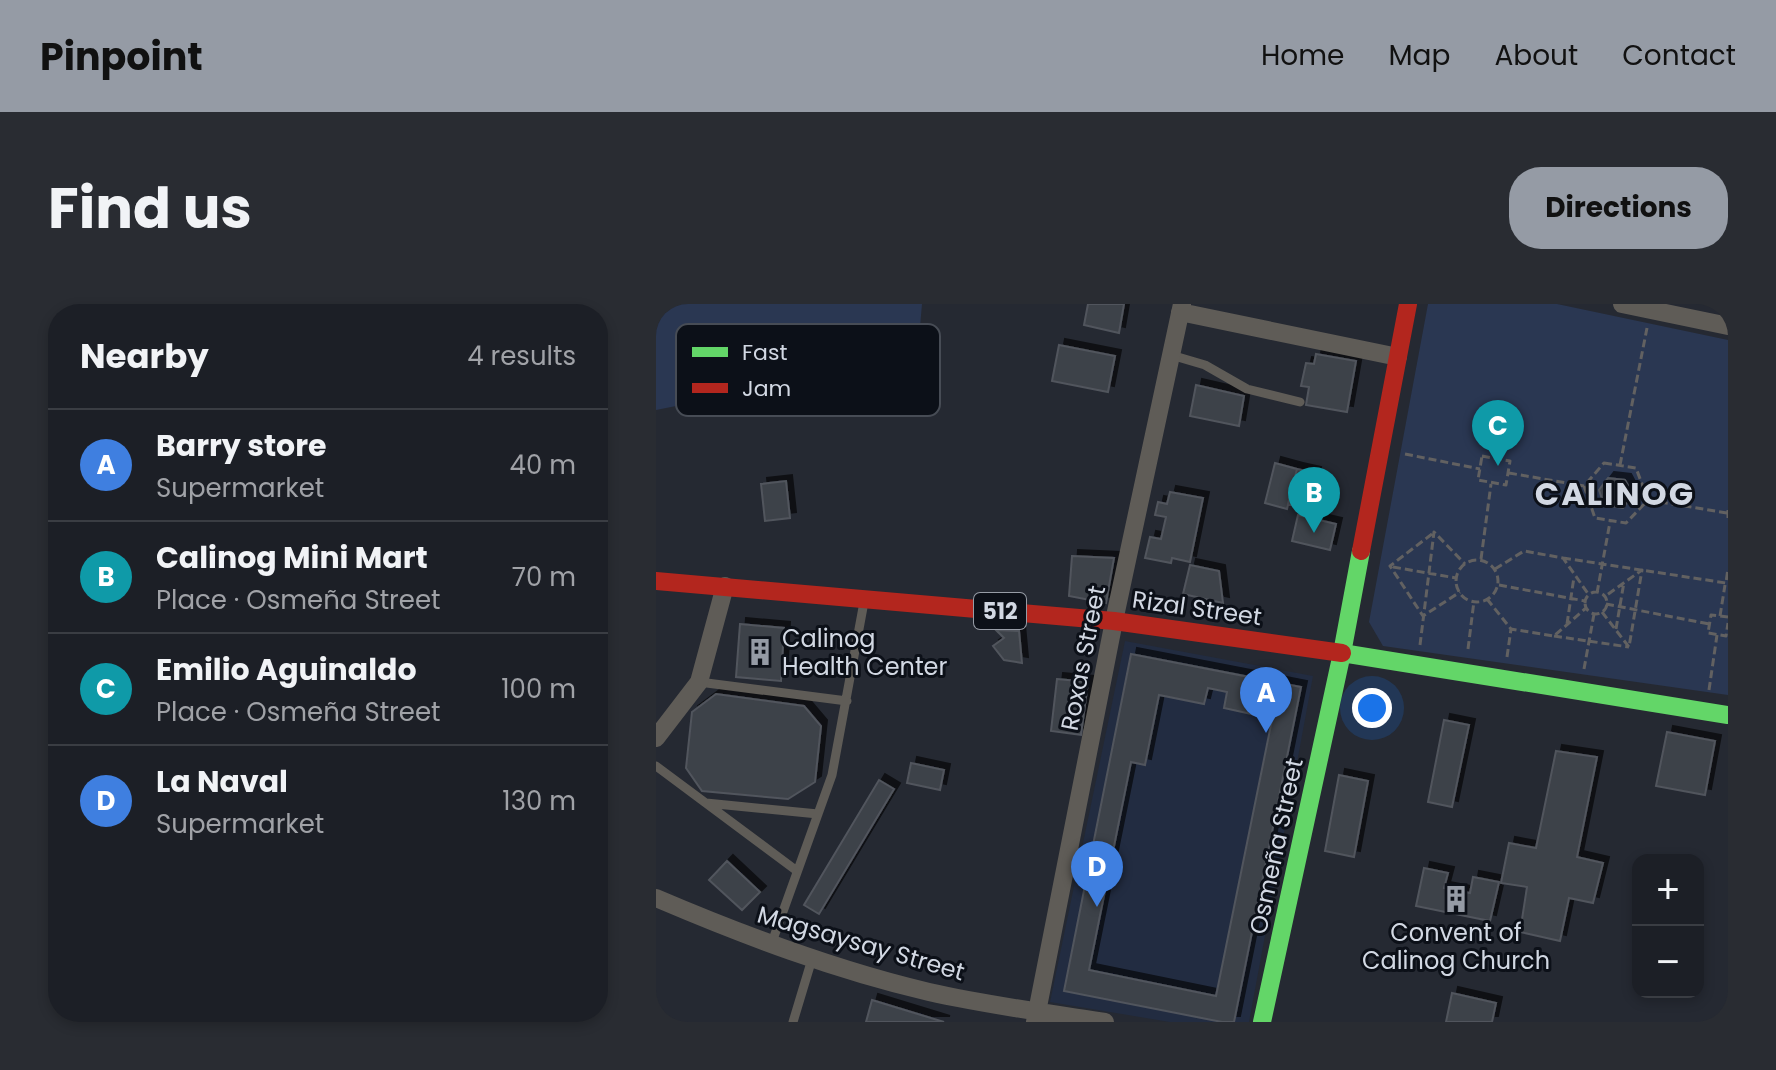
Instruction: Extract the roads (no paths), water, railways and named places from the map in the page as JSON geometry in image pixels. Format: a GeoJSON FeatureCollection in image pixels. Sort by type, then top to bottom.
{"type":"FeatureCollection","features":[{"type":"Feature","properties":{"kind":"main road","name":"Osmeña Street"},"geometry":{"type":"LineString","coordinates":[[1262,1022],[1342,653],[1408,304]]}},
{"type":"Feature","properties":{"kind":"main road","name":"Rizal Street"},"geometry":{"type":"LineString","coordinates":[[656,581],[1114,621],[1342,653],[1728,715]]}},
{"type":"Feature","properties":{"kind":"street"},"geometry":{"type":"LineString","coordinates":[[1622,304],[1728,326]]}},
{"type":"Feature","properties":{"kind":"street"},"geometry":{"type":"LineString","coordinates":[[1181,308],[1398,357]]}},
{"type":"Feature","properties":{"kind":"street","name":"Roxas Street"},"geometry":{"type":"LineString","coordinates":[[1037,1017],[1114,621],[1181,308]]}},
{"type":"Feature","properties":{"kind":"street"},"geometry":{"type":"LineString","coordinates":[[656,738],[699,682],[725,586]]}},
{"type":"Feature","properties":{"kind":"street","name":"Magsaysay Street"},"geometry":{"type":"LineString","coordinates":[[656,898],[771,945],[929,992],[1037,1017],[1105,1022]]}},
{"type":"Feature","properties":{"kind":"lane"},"geometry":{"type":"LineString","coordinates":[[1171,355],[1205,365],[1247,389],[1300,402]]}},
{"type":"Feature","properties":{"kind":"lane"},"geometry":{"type":"LineString","coordinates":[[771,945],[832,775],[865,599]]}},
{"type":"Feature","properties":{"kind":"lane"},"geometry":{"type":"LineString","coordinates":[[699,682],[847,701]]}},
{"type":"Feature","properties":{"kind":"lane"},"geometry":{"type":"LineString","coordinates":[[656,766],[797,871]]}},
{"type":"Feature","properties":{"kind":"lane"},"geometry":{"type":"LineString","coordinates":[[706,803],[818,814]]}},
{"type":"Feature","properties":{"kind":"lane"},"geometry":{"type":"LineString","coordinates":[[793,1022],[812,959]]}},
{"type":"Feature","properties":{"kind":"place","name":"Emilio Aguinaldo"},"geometry":{"type":"Point","coordinates":[1498,466]}},
{"type":"Feature","properties":{"kind":"place","name":"Calinog Mini Mart"},"geometry":{"type":"Point","coordinates":[1314,533]}},
{"type":"Feature","properties":{"kind":"place","name":"Calinog Health Center"},"geometry":{"type":"Point","coordinates":[760,652]}},
{"type":"Feature","properties":{"kind":"place","name":"Barry store"},"geometry":{"type":"Point","coordinates":[1266,733]}},
{"type":"Feature","properties":{"kind":"place","name":"Convent of Calinog Church"},"geometry":{"type":"Point","coordinates":[1456,899]}},
{"type":"Feature","properties":{"kind":"place","name":"La Naval"},"geometry":{"type":"Point","coordinates":[1097,907]}},
{"type":"Feature","properties":{"kind":"district","name":"CALINOG"},"geometry":{"type":"Point","coordinates":[1615,493]}}]}
